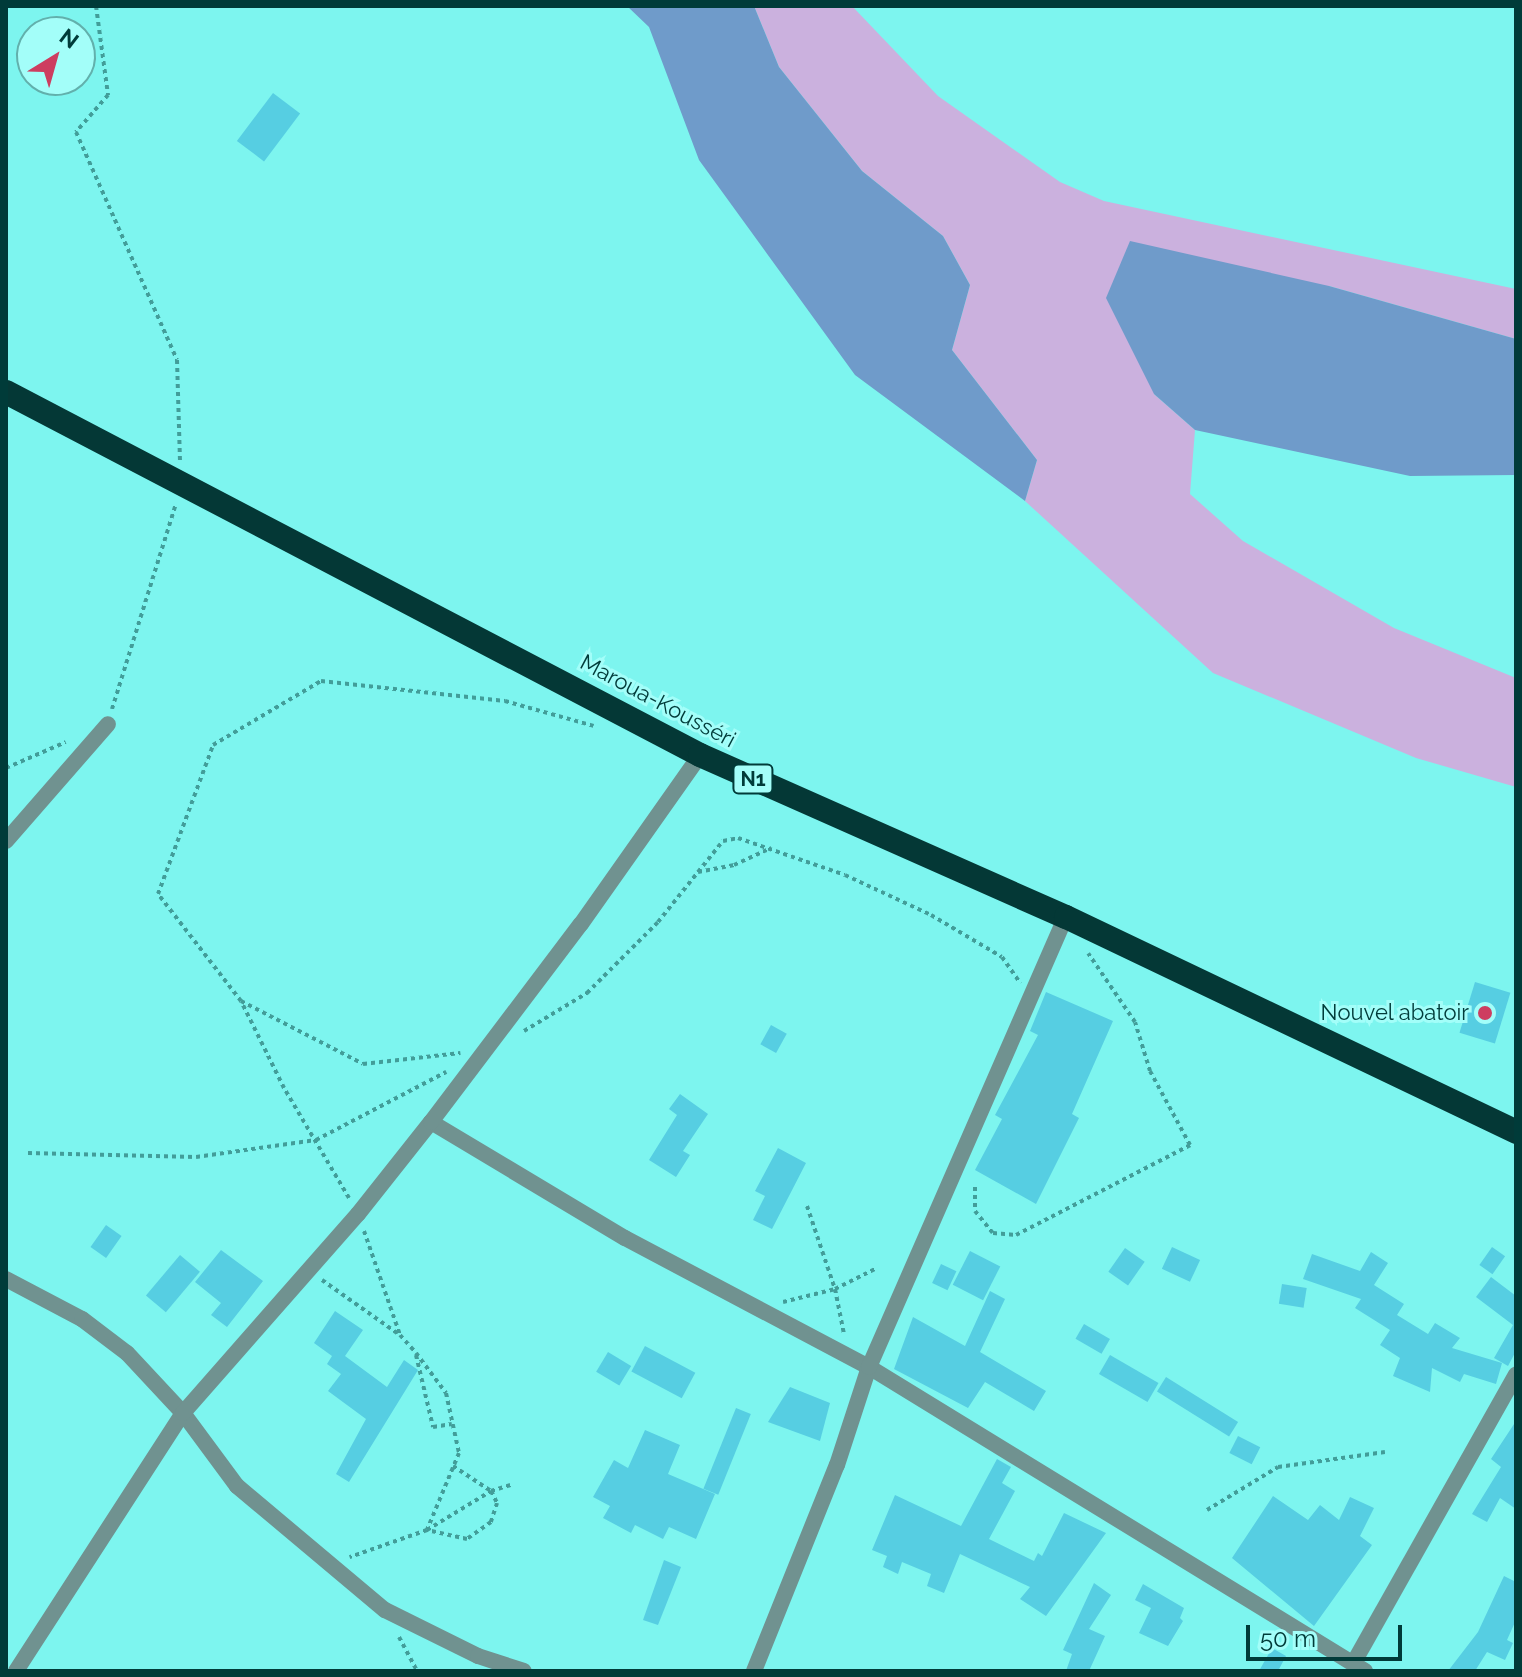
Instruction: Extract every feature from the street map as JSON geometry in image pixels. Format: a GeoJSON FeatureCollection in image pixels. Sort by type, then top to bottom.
{"type":"FeatureCollection","features":[{"type":"Feature","properties":{"kind":"highway","name":"Maroua-Kousséri"},"geometry":{"type":"LineString","coordinates":[[6,392],[181,487],[534,665],[700,755],[1066,917],[1516,1132]]}},
{"type":"Feature","properties":{"kind":"street"},"geometry":{"type":"LineString","coordinates":[[6,841],[108,724]]}},
{"type":"Feature","properties":{"kind":"street"},"geometry":{"type":"LineString","coordinates":[[16,1671],[183,1413],[358,1214],[431,1122],[700,755]]}},
{"type":"Feature","properties":{"kind":"street"},"geometry":{"type":"LineString","coordinates":[[754,1671],[837,1465],[869,1367],[1066,917]]}},
{"type":"Feature","properties":{"kind":"street"},"geometry":{"type":"LineString","coordinates":[[431,1122],[625,1238],[761,1307],[869,1367],[1360,1667],[1516,1375]]}},
{"type":"Feature","properties":{"kind":"street"},"geometry":{"type":"LineString","coordinates":[[6,1279],[104,1336],[183,1413],[237,1486],[385,1610],[478,1656],[524,1671]]}},
{"type":"Feature","properties":{"kind":"path"},"geometry":{"type":"LineString","coordinates":[[6,768],[108,724],[181,487],[177,360],[76,132],[108,95],[96,6]]}},
{"type":"Feature","properties":{"kind":"path"},"geometry":{"type":"LineString","coordinates":[[400,1335],[358,1214],[241,1001],[158,894],[213,745],[321,681],[505,701],[610,730]]}},
{"type":"Feature","properties":{"kind":"path"},"geometry":{"type":"LineString","coordinates":[[241,1001],[363,1064],[486,1050],[587,993],[658,922],[723,841],[751,839],[931,915],[1002,957],[1031,998]]}},
{"type":"Feature","properties":{"kind":"path"},"geometry":{"type":"LineString","coordinates":[[697,872],[734,865],[771,848]]}},
{"type":"Feature","properties":{"kind":"path"},"geometry":{"type":"LineString","coordinates":[[975,1187],[975,1211],[993,1233],[1016,1235],[1190,1145],[1150,1071],[1135,1022],[1066,917]]}},
{"type":"Feature","properties":{"kind":"path"},"geometry":{"type":"LineString","coordinates":[[28,1153],[196,1157],[316,1140],[454,1068]]}},
{"type":"Feature","properties":{"kind":"path"},"geometry":{"type":"LineString","coordinates":[[807,1206],[835,1289],[848,1356]]}},
{"type":"Feature","properties":{"kind":"path"},"geometry":{"type":"LineString","coordinates":[[761,1307],[835,1289],[877,1268]]}},
{"type":"Feature","properties":{"kind":"path"},"geometry":{"type":"LineString","coordinates":[[307,1270],[400,1335],[446,1393],[459,1453],[427,1530]]}},
{"type":"Feature","properties":{"kind":"path"},"geometry":{"type":"LineString","coordinates":[[416,1353],[433,1427],[452,1424]]}},
{"type":"Feature","properties":{"kind":"path"},"geometry":{"type":"LineString","coordinates":[[1207,1510],[1278,1467],[1385,1452]]}},
{"type":"Feature","properties":{"kind":"path"},"geometry":{"type":"LineString","coordinates":[[427,1530],[467,1539],[491,1522],[497,1503],[491,1491],[453,1466]]}},
{"type":"Feature","properties":{"kind":"path"},"geometry":{"type":"LineString","coordinates":[[328,1564],[427,1530],[491,1491],[511,1485]]}},
{"type":"Feature","properties":{"kind":"shaded area"},"geometry":{"type":"Polygon","coordinates":[[[754,6],[852,6],[938,96],[1060,182],[1104,201],[1516,289],[1516,339],[1329,286],[1154,394],[1195,430],[1190,494],[1243,541],[1394,628],[1516,678],[1516,787],[1416,758],[1213,673],[1025,501],[1037,460],[952,350],[970,285],[943,236],[862,171],[779,67],[754,6]]]}},
{"type":"Feature","properties":{"kind":"water"},"geometry":{"type":"Polygon","coordinates":[[[627,6],[754,6],[779,67],[862,171],[943,236],[970,285],[952,350],[1037,460],[1025,501],[855,375],[699,160],[649,27],[627,6]]]}},
{"type":"Feature","properties":{"kind":"water"},"geometry":{"type":"Polygon","coordinates":[[[1130,241],[1329,286],[1516,339],[1516,475],[1410,476],[1195,430],[1154,394],[1106,298],[1130,241]]]}},
{"type":"Feature","properties":{"kind":"building"},"geometry":{"type":"Polygon","coordinates":[[[273,93],[300,113],[264,161],[237,141],[273,93]]]}},
{"type":"Feature","properties":{"kind":"building","name":"Nouvel abatoir"},"geometry":{"type":"Polygon","coordinates":[[[1475,982],[1510,993],[1495,1044],[1460,1033],[1475,982]]]}},
{"type":"Feature","properties":{"kind":"building"},"geometry":{"type":"Polygon","coordinates":[[[1046,992],[1113,1021],[1072,1114],[1079,1118],[1036,1204],[975,1170],[1002,1119],[995,1115],[1038,1035],[1030,1031],[1046,992]]]}},
{"type":"Feature","properties":{"kind":"building"},"geometry":{"type":"Polygon","coordinates":[[[771,1025],[787,1034],[776,1053],[760,1044],[771,1025]]]}},
{"type":"Feature","properties":{"kind":"building"},"geometry":{"type":"Polygon","coordinates":[[[680,1094],[708,1114],[683,1151],[690,1155],[676,1177],[649,1160],[677,1115],[669,1109],[680,1094]]]}},
{"type":"Feature","properties":{"kind":"building"},"geometry":{"type":"Polygon","coordinates":[[[778,1148],[806,1163],[772,1229],[753,1220],[765,1196],[755,1191],[778,1148]]]}},
{"type":"Feature","properties":{"kind":"building"},"geometry":{"type":"Polygon","coordinates":[[[106,1225],[122,1236],[106,1258],[91,1247],[106,1225]]]}},
{"type":"Feature","properties":{"kind":"building"},"geometry":{"type":"Polygon","coordinates":[[[1172,1247],[1200,1260],[1190,1282],[1162,1269],[1172,1247]]]}},
{"type":"Feature","properties":{"kind":"building"},"geometry":{"type":"Polygon","coordinates":[[[1492,1247],[1505,1256],[1492,1274],[1479,1265],[1492,1247]]]}},
{"type":"Feature","properties":{"kind":"building"},"geometry":{"type":"Polygon","coordinates":[[[1125,1248],[1145,1262],[1128,1286],[1108,1272],[1125,1248]]]}},
{"type":"Feature","properties":{"kind":"building"},"geometry":{"type":"Polygon","coordinates":[[[221,1250],[263,1281],[227,1327],[211,1315],[221,1303],[195,1282],[221,1250]]]}},
{"type":"Feature","properties":{"kind":"building"},"geometry":{"type":"Polygon","coordinates":[[[970,1251],[1000,1266],[983,1300],[953,1285],[970,1251]]]}},
{"type":"Feature","properties":{"kind":"building"},"geometry":{"type":"Polygon","coordinates":[[[1371,1252],[1388,1263],[1374,1285],[1404,1304],[1397,1315],[1428,1334],[1435,1323],[1460,1338],[1452,1348],[1502,1363],[1496,1384],[1464,1374],[1460,1382],[1432,1368],[1430,1392],[1393,1376],[1400,1358],[1380,1345],[1390,1330],[1355,1308],[1361,1299],[1303,1279],[1312,1254],[1360,1271],[1371,1252]]]}},
{"type":"Feature","properties":{"kind":"building"},"geometry":{"type":"Polygon","coordinates":[[[180,1255],[200,1272],[166,1312],[146,1296],[180,1255]]]}},
{"type":"Feature","properties":{"kind":"building"},"geometry":{"type":"Polygon","coordinates":[[[941,1264],[956,1271],[948,1290],[932,1283],[941,1264]]]}},
{"type":"Feature","properties":{"kind":"building"},"geometry":{"type":"Polygon","coordinates":[[[1491,1277],[1516,1296],[1516,1351],[1508,1366],[1494,1358],[1513,1325],[1476,1297],[1491,1277]]]}},
{"type":"Feature","properties":{"kind":"building"},"geometry":{"type":"Polygon","coordinates":[[[1282,1284],[1307,1288],[1304,1308],[1279,1304],[1282,1284]]]}},
{"type":"Feature","properties":{"kind":"building"},"geometry":{"type":"Polygon","coordinates":[[[990,1291],[1005,1299],[980,1352],[1046,1391],[1034,1411],[985,1382],[968,1408],[894,1369],[913,1317],[965,1346],[990,1291]]]}},
{"type":"Feature","properties":{"kind":"building"},"geometry":{"type":"Polygon","coordinates":[[[335,1311],[363,1330],[345,1356],[387,1387],[404,1360],[418,1370],[349,1482],[336,1474],[366,1419],[328,1391],[341,1374],[327,1364],[332,1356],[314,1343],[335,1311]]]}},
{"type":"Feature","properties":{"kind":"building"},"geometry":{"type":"Polygon","coordinates":[[[1084,1324],[1110,1339],[1101,1354],[1076,1339],[1084,1324]]]}},
{"type":"Feature","properties":{"kind":"building"},"geometry":{"type":"Polygon","coordinates":[[[645,1346],[695,1373],[682,1398],[631,1372],[645,1346]]]}},
{"type":"Feature","properties":{"kind":"building"},"geometry":{"type":"Polygon","coordinates":[[[608,1352],[631,1366],[619,1386],[596,1372],[608,1352]]]}},
{"type":"Feature","properties":{"kind":"building"},"geometry":{"type":"Polygon","coordinates":[[[1110,1355],[1158,1383],[1147,1402],[1099,1374],[1110,1355]]]}},
{"type":"Feature","properties":{"kind":"building"},"geometry":{"type":"Polygon","coordinates":[[[1166,1377],[1238,1422],[1229,1436],[1157,1391],[1166,1377]]]}},
{"type":"Feature","properties":{"kind":"building"},"geometry":{"type":"Polygon","coordinates":[[[790,1387],[830,1403],[820,1441],[768,1422],[790,1387]]]}},
{"type":"Feature","properties":{"kind":"building"},"geometry":{"type":"Polygon","coordinates":[[[736,1408],[751,1414],[718,1495],[703,1489],[736,1408]]]}},
{"type":"Feature","properties":{"kind":"building"},"geometry":{"type":"Polygon","coordinates":[[[1516,1421],[1516,1509],[1500,1498],[1487,1522],[1472,1514],[1501,1467],[1491,1459],[1516,1421]]]}},
{"type":"Feature","properties":{"kind":"building"},"geometry":{"type":"Polygon","coordinates":[[[645,1430],[680,1445],[668,1474],[715,1494],[696,1539],[669,1527],[663,1539],[635,1525],[631,1533],[603,1518],[610,1506],[593,1497],[614,1460],[628,1468],[645,1430]]]}},
{"type":"Feature","properties":{"kind":"building"},"geometry":{"type":"Polygon","coordinates":[[[1238,1436],[1260,1447],[1252,1464],[1229,1453],[1238,1436]]]}},
{"type":"Feature","properties":{"kind":"building"},"geometry":{"type":"Polygon","coordinates":[[[997,1459],[1011,1467],[1002,1483],[1015,1491],[989,1539],[1034,1561],[1038,1553],[1042,1556],[1064,1513],[1106,1533],[1046,1616],[1020,1599],[1030,1587],[960,1554],[944,1593],[927,1586],[931,1574],[902,1562],[898,1574],[883,1567],[887,1556],[872,1550],[895,1495],[961,1526],[997,1459]]]}},
{"type":"Feature","properties":{"kind":"building"},"geometry":{"type":"Polygon","coordinates":[[[1273,1496],[1308,1520],[1320,1505],[1339,1520],[1350,1497],[1374,1508],[1360,1536],[1372,1545],[1314,1626],[1232,1558],[1273,1496]]]}},
{"type":"Feature","properties":{"kind":"building"},"geometry":{"type":"Polygon","coordinates":[[[664,1560],[681,1567],[658,1625],[643,1620],[664,1560]]]}},
{"type":"Feature","properties":{"kind":"building"},"geometry":{"type":"Polygon","coordinates":[[[1504,1576],[1516,1582],[1516,1620],[1507,1640],[1513,1643],[1505,1660],[1487,1652],[1475,1671],[1448,1671],[1478,1632],[1504,1576]]]}},
{"type":"Feature","properties":{"kind":"building"},"geometry":{"type":"Polygon","coordinates":[[[1094,1583],[1111,1595],[1089,1629],[1105,1636],[1089,1671],[1066,1671],[1072,1654],[1063,1650],[1094,1583]]]}},
{"type":"Feature","properties":{"kind":"building"},"geometry":{"type":"Polygon","coordinates":[[[1143,1584],[1184,1608],[1180,1618],[1183,1621],[1168,1646],[1139,1633],[1151,1608],[1135,1600],[1143,1584]]]}},
{"type":"Feature","properties":{"kind":"building"},"geometry":{"type":"Polygon","coordinates":[[[1272,1648],[1286,1656],[1278,1671],[1259,1671],[1272,1648]]]}},
{"type":"Feature","properties":{"kind":"place","name":"Nouvel abatoir"},"geometry":{"type":"Point","coordinates":[1485,1013]}}]}
